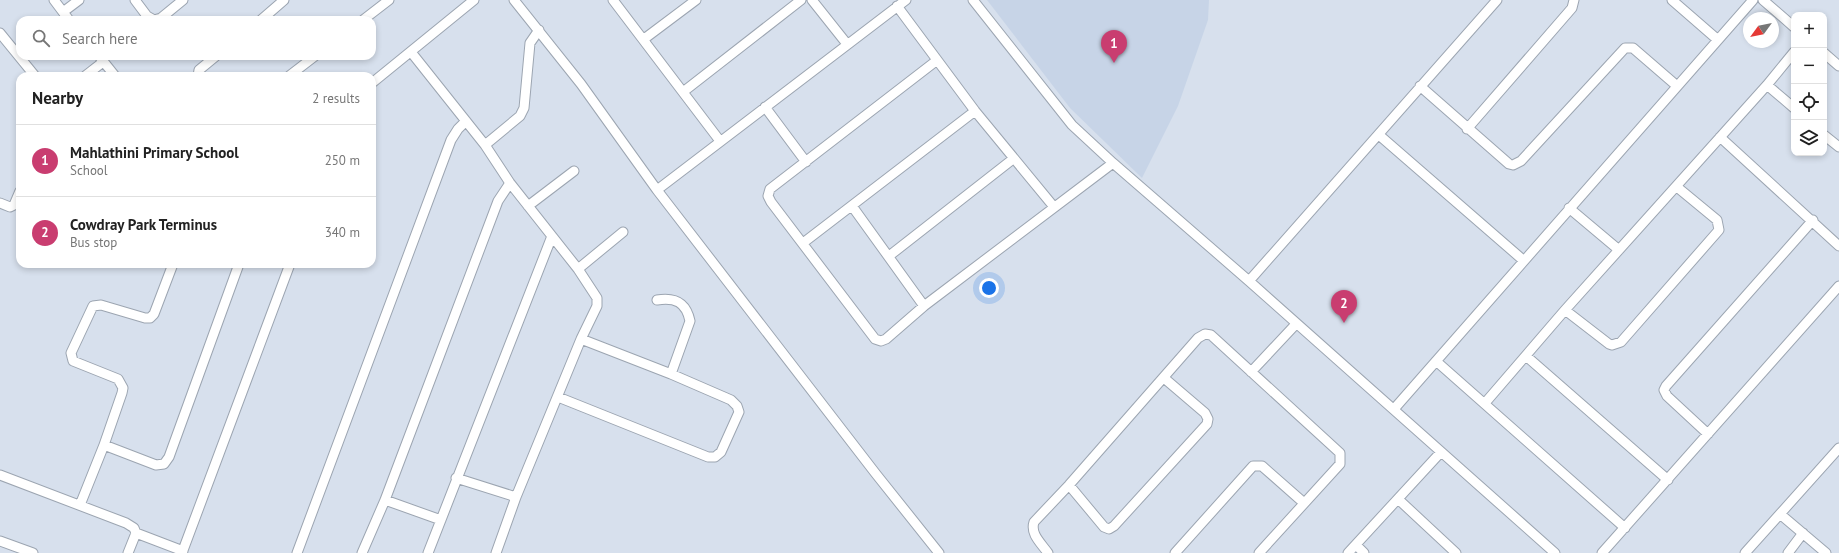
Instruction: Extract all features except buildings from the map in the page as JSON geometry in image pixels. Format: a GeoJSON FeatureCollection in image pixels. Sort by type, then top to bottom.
{"type":"FeatureCollection","features":[{"type":"Feature","properties":{"kind":"street"},"geometry":{"type":"LineString","coordinates":[[54,0],[66,16]]}},
{"type":"Feature","properties":{"kind":"street"},"geometry":{"type":"LineString","coordinates":[[63,12],[79,0]]}},
{"type":"Feature","properties":{"kind":"street"},"geometry":{"type":"LineString","coordinates":[[136,0],[147,16]]}},
{"type":"Feature","properties":{"kind":"street"},"geometry":{"type":"LineString","coordinates":[[163,16],[183,0]]}},
{"type":"Feature","properties":{"kind":"street"},"geometry":{"type":"LineString","coordinates":[[266,16],[284,0]]}},
{"type":"Feature","properties":{"kind":"street"},"geometry":{"type":"LineString","coordinates":[[367,16],[378,3],[389,0]]}},
{"type":"Feature","properties":{"kind":"street"},"geometry":{"type":"LineString","coordinates":[[376,80],[474,0]]}},
{"type":"Feature","properties":{"kind":"street"},"geometry":{"type":"LineString","coordinates":[[514,0],[581,84],[657,190],[876,474],[939,553]]}},
{"type":"Feature","properties":{"kind":"street"},"geometry":{"type":"LineString","coordinates":[[613,0],[720,141]]}},
{"type":"Feature","properties":{"kind":"street"},"geometry":{"type":"LineString","coordinates":[[644,39],[696,0]]}},
{"type":"Feature","properties":{"kind":"street"},"geometry":{"type":"LineString","coordinates":[[683,92],[801,0]]}},
{"type":"Feature","properties":{"kind":"street"},"geometry":{"type":"LineString","coordinates":[[812,0],[847,44]]}},
{"type":"Feature","properties":{"kind":"street"},"geometry":{"type":"LineString","coordinates":[[657,190],[906,0]]}},
{"type":"Feature","properties":{"kind":"street"},"geometry":{"type":"LineString","coordinates":[[973,0],[1063,115],[1113,163],[1249,281],[1555,553]]}},
{"type":"Feature","properties":{"kind":"street"},"geometry":{"type":"LineString","coordinates":[[1249,281],[1497,0]]}},
{"type":"Feature","properties":{"kind":"street"},"geometry":{"type":"LineString","coordinates":[[1468,129],[1572,8],[1574,0]]}},
{"type":"Feature","properties":{"kind":"street"},"geometry":{"type":"LineString","coordinates":[[1672,0],[1718,40]]}},
{"type":"Feature","properties":{"kind":"street"},"geometry":{"type":"LineString","coordinates":[[1394,409],[1523,260],[1753,0]]}},
{"type":"Feature","properties":{"kind":"street"},"geometry":{"type":"LineString","coordinates":[[1763,0],[1791,24]]}},
{"type":"Feature","properties":{"kind":"street"},"geometry":{"type":"LineString","coordinates":[[897,6],[936,61],[975,111],[1054,207]]}},
{"type":"Feature","properties":{"kind":"street"},"geometry":{"type":"LineString","coordinates":[[485,145],[520,116],[524,108],[530,43],[539,30]]}},
{"type":"Feature","properties":{"kind":"street"},"geometry":{"type":"LineString","coordinates":[[0,32],[16,52]]}},
{"type":"Feature","properties":{"kind":"street"},"geometry":{"type":"LineString","coordinates":[[1420,86],[1509,164],[1514,165],[1518,164],[1622,50],[1629,47],[1633,48],[1677,86]]}},
{"type":"Feature","properties":{"kind":"street"},"geometry":{"type":"LineString","coordinates":[[411,52],[485,145],[510,183],[578,269],[597,298],[597,306],[581,339],[516,497],[496,553]]}},
{"type":"Feature","properties":{"kind":"street"},"geometry":{"type":"LineString","coordinates":[[1485,403],[1565,310],[1677,187],[1791,56]]}},
{"type":"Feature","properties":{"kind":"street"},"geometry":{"type":"LineString","coordinates":[[1827,56],[1839,66]]}},
{"type":"Feature","properties":{"kind":"street"},"geometry":{"type":"LineString","coordinates":[[22,60],[32,72]]}},
{"type":"Feature","properties":{"kind":"street"},"geometry":{"type":"LineString","coordinates":[[89,72],[100,60]]}},
{"type":"Feature","properties":{"kind":"street"},"geometry":{"type":"LineString","coordinates":[[102,60],[112,72]]}},
{"type":"Feature","properties":{"kind":"street"},"geometry":{"type":"LineString","coordinates":[[199,72],[199,70],[211,60]]}},
{"type":"Feature","properties":{"kind":"street"},"geometry":{"type":"LineString","coordinates":[[294,72],[310,60]]}},
{"type":"Feature","properties":{"kind":"street"},"geometry":{"type":"LineString","coordinates":[[936,61],[770,189],[768,196],[875,339],[881,341],[886,339],[924,306],[1113,163]]}},
{"type":"Feature","properties":{"kind":"street"},"geometry":{"type":"LineString","coordinates":[[1767,85],[1791,105]]}},
{"type":"Feature","properties":{"kind":"street"},"geometry":{"type":"LineString","coordinates":[[765,107],[806,162]]}},
{"type":"Feature","properties":{"kind":"street"},"geometry":{"type":"LineString","coordinates":[[803,243],[975,111]]}},
{"type":"Feature","properties":{"kind":"street"},"geometry":{"type":"LineString","coordinates":[[296,553],[451,140],[458,129],[466,121]]}},
{"type":"Feature","properties":{"kind":"street"},"geometry":{"type":"LineString","coordinates":[[1379,135],[1523,260]]}},
{"type":"Feature","properties":{"kind":"street"},"geometry":{"type":"LineString","coordinates":[[1720,137],[1839,246]]}},
{"type":"Feature","properties":{"kind":"street"},"geometry":{"type":"LineString","coordinates":[[1827,137],[1839,147]]}},
{"type":"Feature","properties":{"kind":"street"},"geometry":{"type":"LineString","coordinates":[[889,256],[1013,159]]}},
{"type":"Feature","properties":{"kind":"street"},"geometry":{"type":"LineString","coordinates":[[528,206],[574,171]]}},
{"type":"Feature","properties":{"kind":"street"},"geometry":{"type":"LineString","coordinates":[[362,553],[385,500],[498,201],[510,183]]}},
{"type":"Feature","properties":{"kind":"street"},"geometry":{"type":"LineString","coordinates":[[1565,310],[1609,344],[1612,345],[1621,342],[1719,230],[1716,220],[1677,187]]}},
{"type":"Feature","properties":{"kind":"street"},"geometry":{"type":"LineString","coordinates":[[0,203],[10,207],[14,205],[16,200]]}},
{"type":"Feature","properties":{"kind":"street"},"geometry":{"type":"LineString","coordinates":[[852,206],[924,306]]}},
{"type":"Feature","properties":{"kind":"street"},"geometry":{"type":"LineString","coordinates":[[1569,208],[1620,250]]}},
{"type":"Feature","properties":{"kind":"street"},"geometry":{"type":"LineString","coordinates":[[1708,434],[1667,396],[1664,390],[1812,220]]}},
{"type":"Feature","properties":{"kind":"street"},"geometry":{"type":"LineString","coordinates":[[578,269],[623,232]]}},
{"type":"Feature","properties":{"kind":"street"},"geometry":{"type":"LineString","coordinates":[[428,553],[456,478],[552,236]]}},
{"type":"Feature","properties":{"kind":"street"},"geometry":{"type":"LineString","coordinates":[[80,505],[104,445],[122,393],[121,383],[118,379],[73,362],[71,352],[93,306],[101,306],[150,318],[154,314],[171,268]]}},
{"type":"Feature","properties":{"kind":"street"},"geometry":{"type":"LineString","coordinates":[[104,445],[156,466],[164,464],[169,457],[238,268]]}},
{"type":"Feature","properties":{"kind":"street"},"geometry":{"type":"LineString","coordinates":[[0,475],[126,523],[134,528],[136,533],[182,552],[288,268]]}},
{"type":"Feature","properties":{"kind":"street"},"geometry":{"type":"LineString","coordinates":[[1602,553],[1626,528],[1839,286]]}},
{"type":"Feature","properties":{"kind":"street"},"geometry":{"type":"LineString","coordinates":[[657,300],[668,298],[677,299],[689,313],[690,321],[671,374]]}},
{"type":"Feature","properties":{"kind":"street"},"geometry":{"type":"LineString","coordinates":[[1251,372],[1296,324]]}},
{"type":"Feature","properties":{"kind":"street"},"geometry":{"type":"LineString","coordinates":[[1048,553],[1035,536],[1032,528],[1034,522],[1164,378],[1198,338],[1205,334],[1211,335],[1340,453],[1340,464],[1259,553]]}},
{"type":"Feature","properties":{"kind":"street"},"geometry":{"type":"LineString","coordinates":[[558,397],[708,457],[715,457],[721,452],[739,412],[737,406],[731,400],[671,374],[581,339]]}},
{"type":"Feature","properties":{"kind":"street"},"geometry":{"type":"LineString","coordinates":[[1526,356],[1668,480]]}},
{"type":"Feature","properties":{"kind":"street"},"geometry":{"type":"LineString","coordinates":[[1436,361],[1626,528]]}},
{"type":"Feature","properties":{"kind":"street"},"geometry":{"type":"LineString","coordinates":[[1069,484],[1104,527],[1109,529],[1114,526],[1207,424],[1208,419],[1205,413],[1164,378]]}},
{"type":"Feature","properties":{"kind":"street"},"geometry":{"type":"LineString","coordinates":[[1745,553],[1839,448]]}},
{"type":"Feature","properties":{"kind":"street"},"geometry":{"type":"LineString","coordinates":[[1348,553],[1441,452]]}},
{"type":"Feature","properties":{"kind":"street"},"geometry":{"type":"LineString","coordinates":[[1175,553],[1253,466],[1262,466],[1304,503]]}},
{"type":"Feature","properties":{"kind":"street"},"geometry":{"type":"LineString","coordinates":[[456,478],[516,497]]}},
{"type":"Feature","properties":{"kind":"street"},"geometry":{"type":"LineString","coordinates":[[1398,499],[1456,553]]}},
{"type":"Feature","properties":{"kind":"street"},"geometry":{"type":"LineString","coordinates":[[385,500],[441,520]]}},
{"type":"Feature","properties":{"kind":"street"},"geometry":{"type":"LineString","coordinates":[[1780,514],[1826,553]]}},
{"type":"Feature","properties":{"kind":"street"},"geometry":{"type":"LineString","coordinates":[[128,553],[136,533]]}},
{"type":"Feature","properties":{"kind":"street"},"geometry":{"type":"LineString","coordinates":[[1788,553],[1803,533]]}},
{"type":"Feature","properties":{"kind":"street"},"geometry":{"type":"LineString","coordinates":[[0,540],[33,553]]}},
{"type":"Feature","properties":{"kind":"street"},"geometry":{"type":"LineString","coordinates":[[1356,545],[1364,553]]}},
{"type":"Feature","properties":{"kind":"shaded area"},"geometry":{"type":"Polygon","coordinates":[[[987,0],[1209,0],[1208,20],[1178,106],[1142,178],[1070,108],[987,0]]]}},
{"type":"Feature","properties":{"kind":"place","name":"Mahlathini Primary School"},"geometry":{"type":"Point","coordinates":[1114,63]}},
{"type":"Feature","properties":{"kind":"place","name":"Cowdray Park Terminus"},"geometry":{"type":"Point","coordinates":[1344,323]}}]}
